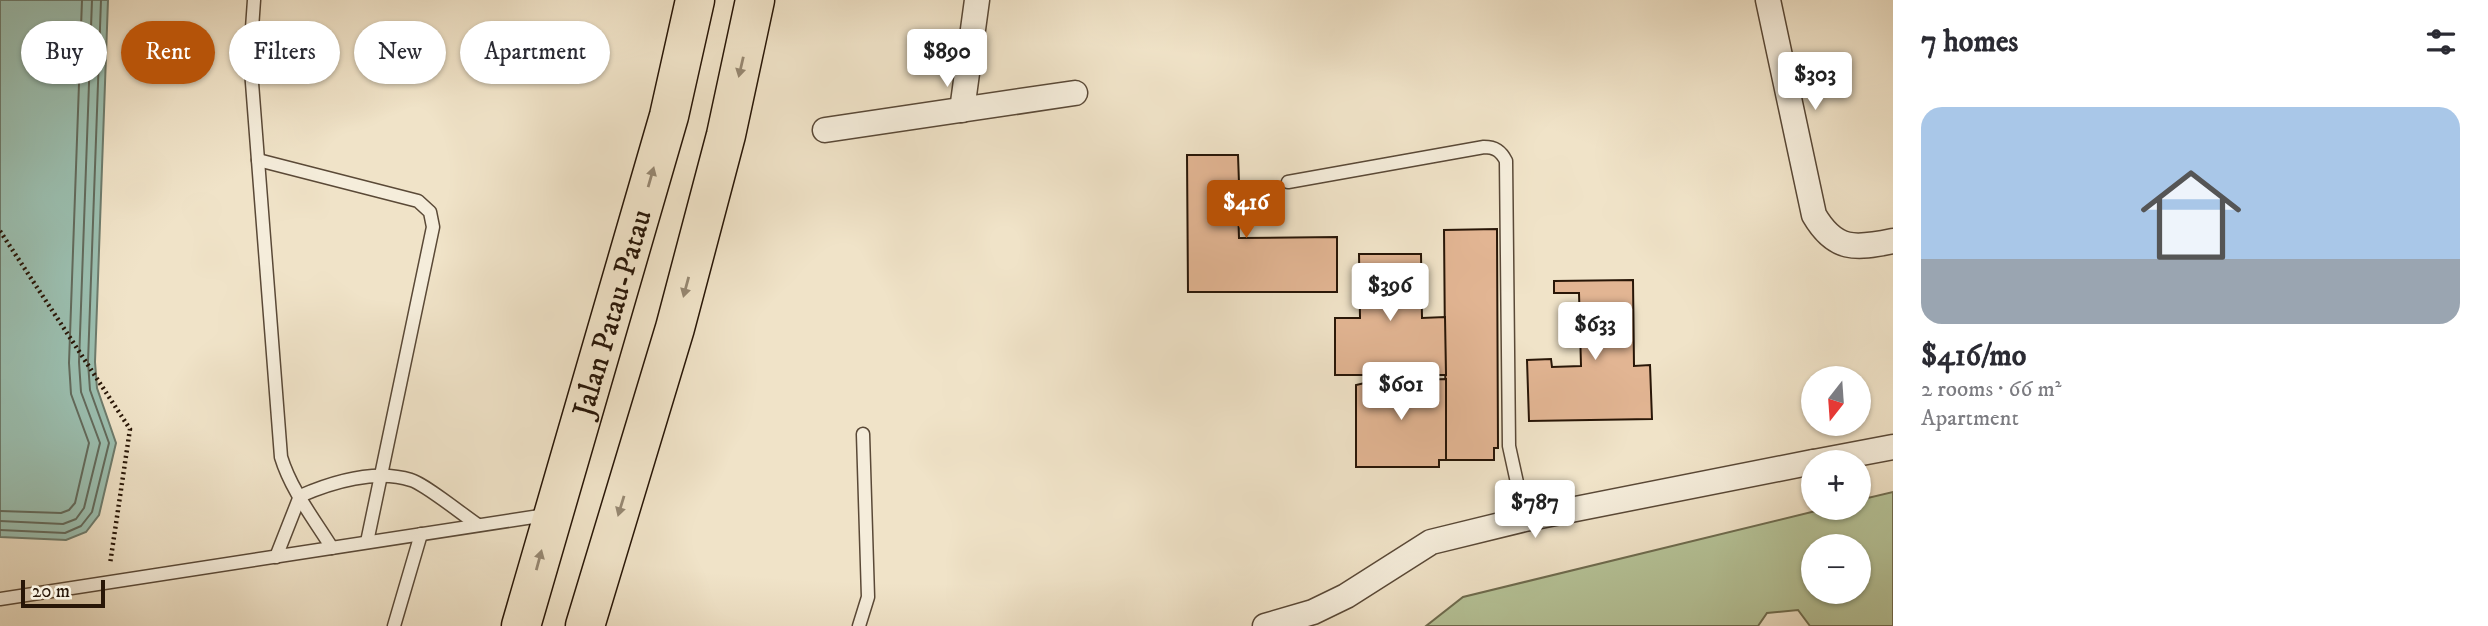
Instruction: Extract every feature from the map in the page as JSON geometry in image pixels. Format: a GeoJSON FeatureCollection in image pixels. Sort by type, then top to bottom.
{"type":"FeatureCollection","features":[{"type":"Feature","properties":{"kind":"main road","name":"Jalan Patau-Patau"},"geometry":{"type":"LineString","coordinates":[[521,626],[669,116],[695,0]]}},
{"type":"Feature","properties":{"kind":"main road"},"geometry":{"type":"LineString","coordinates":[[585,626],[676,328],[726,135],[755,0]]}},
{"type":"Feature","properties":{"kind":"street"},"geometry":{"type":"LineString","coordinates":[[962,110],[977,0]]}},
{"type":"Feature","properties":{"kind":"street"},"geometry":{"type":"LineString","coordinates":[[1768,0],[1814,215],[1829,236],[1850,246],[1867,247],[1893,241]]}},
{"type":"Feature","properties":{"kind":"street"},"geometry":{"type":"LineString","coordinates":[[825,130],[1075,93]]}},
{"type":"Feature","properties":{"kind":"street"},"geometry":{"type":"LineString","coordinates":[[1871,451],[1893,447]]}},
{"type":"Feature","properties":{"kind":"street"},"geometry":{"type":"LineString","coordinates":[[1265,626],[1313,612],[1346,596],[1431,542],[1525,519],[1801,465]]}},
{"type":"Feature","properties":{"kind":"lane"},"geometry":{"type":"LineString","coordinates":[[254,0],[250,57],[281,457],[284,468],[332,548]]}},
{"type":"Feature","properties":{"kind":"lane"},"geometry":{"type":"LineString","coordinates":[[1288,182],[1484,147],[1497,149],[1503,154],[1506,161],[1509,446],[1525,519]]}},
{"type":"Feature","properties":{"kind":"lane"},"geometry":{"type":"LineString","coordinates":[[258,160],[418,201],[430,212],[433,227],[367,542]]}},
{"type":"Feature","properties":{"kind":"lane"},"geometry":{"type":"LineString","coordinates":[[859,626],[868,597],[863,434]]}},
{"type":"Feature","properties":{"kind":"lane"},"geometry":{"type":"LineString","coordinates":[[276,556],[300,496],[323,486],[381,476],[412,480],[478,525]]}},
{"type":"Feature","properties":{"kind":"lane"},"geometry":{"type":"LineString","coordinates":[[0,599],[552,514]]}},
{"type":"Feature","properties":{"kind":"lane"},"geometry":{"type":"LineString","coordinates":[[394,626],[421,534]]}},
{"type":"Feature","properties":{"kind":"path"},"geometry":{"type":"LineString","coordinates":[[0,231],[130,429],[108,582]]}},
{"type":"Feature","properties":{"kind":"shaded area"},"geometry":{"type":"Polygon","coordinates":[[[1893,492],[1893,626],[1810,626],[1798,610],[1767,613],[1758,626],[1426,626],[1463,597],[1801,515],[1801,520],[1871,520],[1871,497],[1893,492]]]}},
{"type":"Feature","properties":{"kind":"water"},"geometry":{"type":"Polygon","coordinates":[[[0,0],[108,0],[107,28],[107,21],[21,21],[21,84],[105,84],[95,362],[97,388],[116,443],[99,515],[86,532],[66,540],[0,537],[0,0]]]}},
{"type":"Feature","properties":{"kind":"building"},"geometry":{"type":"Polygon","coordinates":[[[1187,155],[1238,155],[1239,183],[1257,183],[1257,205],[1238,205],[1239,238],[1337,237],[1337,292],[1188,292],[1187,155]]]}},
{"type":"Feature","properties":{"kind":"building"},"geometry":{"type":"Polygon","coordinates":[[[1497,229],[1498,448],[1494,448],[1494,460],[1446,460],[1444,230],[1497,229]]]}},
{"type":"Feature","properties":{"kind":"building"},"geometry":{"type":"Polygon","coordinates":[[[1359,254],[1421,254],[1422,318],[1445,317],[1446,375],[1335,375],[1335,318],[1360,318],[1359,254]]]}},
{"type":"Feature","properties":{"kind":"building"},"geometry":{"type":"Polygon","coordinates":[[[1633,280],[1634,366],[1650,365],[1652,419],[1529,421],[1527,360],[1551,359],[1552,367],[1581,366],[1579,293],[1554,293],[1554,281],[1633,280]]]}},
{"type":"Feature","properties":{"kind":"building"},"geometry":{"type":"Polygon","coordinates":[[[1382,375],[1418,375],[1418,380],[1446,379],[1446,460],[1439,460],[1439,467],[1356,467],[1356,385],[1382,379],[1382,375]]]}}]}
